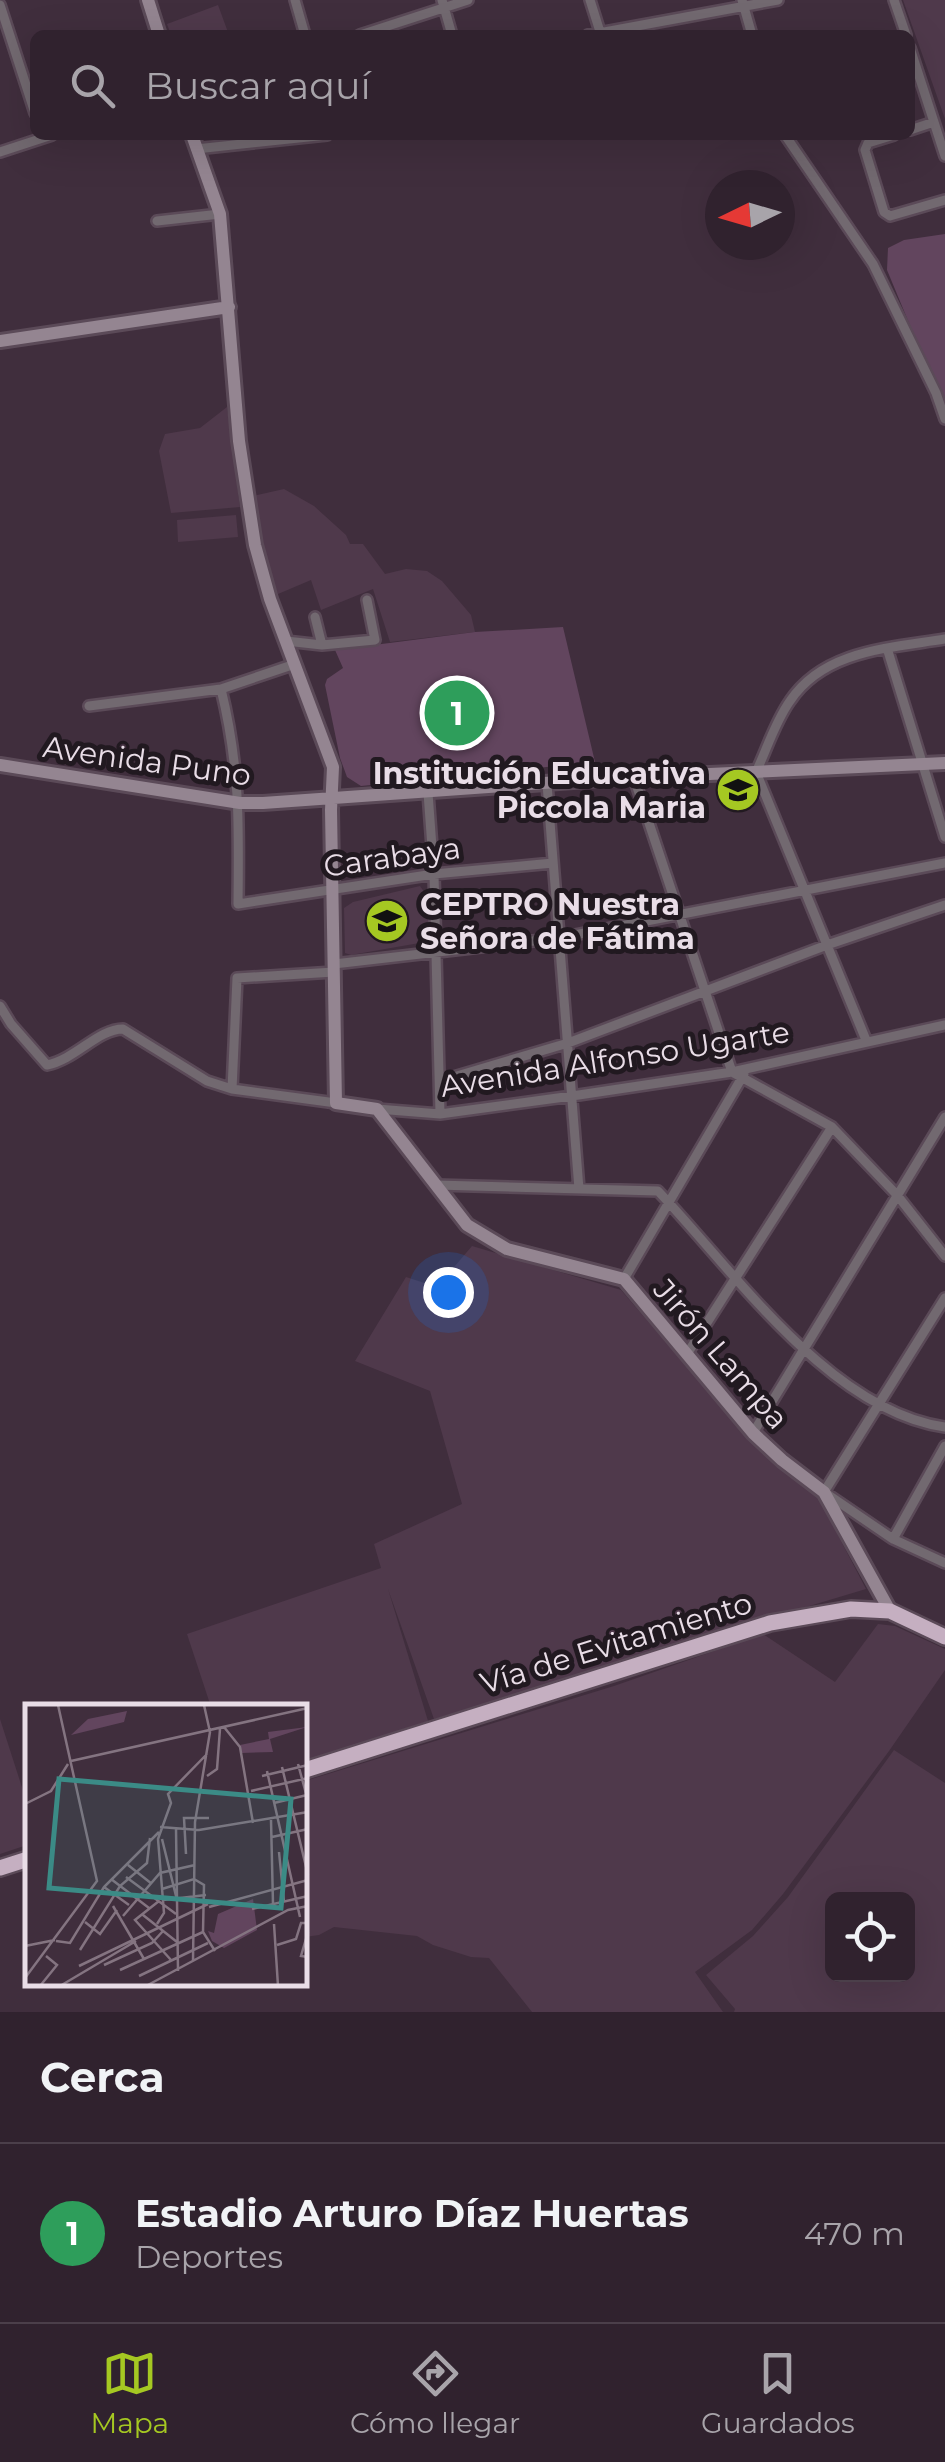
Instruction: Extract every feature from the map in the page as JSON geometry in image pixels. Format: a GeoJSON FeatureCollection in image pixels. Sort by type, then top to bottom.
{"type":"FeatureCollection","features":[{"type":"Feature","properties":{"kind":"highway","name":"Vía de Evitamiento"},"geometry":{"type":"LineString","coordinates":[[308,1769],[770,1623],[852,1609],[890,1611],[945,1636]]}},
{"type":"Feature","properties":{"kind":"highway"},"geometry":{"type":"LineString","coordinates":[[0,1868],[25,1861]]}},
{"type":"Feature","properties":{"kind":"street"},"geometry":{"type":"LineString","coordinates":[[14,0],[0,5],[30,98]]}},
{"type":"Feature","properties":{"kind":"street"},"geometry":{"type":"LineString","coordinates":[[148,0],[157,30]]}},
{"type":"Feature","properties":{"kind":"street"},"geometry":{"type":"LineString","coordinates":[[294,0],[304,30]]}},
{"type":"Feature","properties":{"kind":"street"},"geometry":{"type":"LineString","coordinates":[[373,30],[443,4],[468,0]]}},
{"type":"Feature","properties":{"kind":"street"},"geometry":{"type":"LineString","coordinates":[[590,0],[600,30]]}},
{"type":"Feature","properties":{"kind":"street"},"geometry":{"type":"LineString","coordinates":[[619,30],[743,3],[778,0]]}},
{"type":"Feature","properties":{"kind":"street"},"geometry":{"type":"LineString","coordinates":[[894,0],[904,30]]}},
{"type":"Feature","properties":{"kind":"street"},"geometry":{"type":"LineString","coordinates":[[743,3],[751,30]]}},
{"type":"Feature","properties":{"kind":"street"},"geometry":{"type":"LineString","coordinates":[[443,4],[451,30]]}},
{"type":"Feature","properties":{"kind":"street"},"geometry":{"type":"LineString","coordinates":[[915,75],[945,156]]}},
{"type":"Feature","properties":{"kind":"street"},"geometry":{"type":"LineString","coordinates":[[915,128],[934,122]]}},
{"type":"Feature","properties":{"kind":"street"},"geometry":{"type":"LineString","coordinates":[[0,152],[34,140]]}},
{"type":"Feature","properties":{"kind":"street"},"geometry":{"type":"LineString","coordinates":[[232,140],[194,142],[220,214],[238,441],[255,545],[334,767],[336,1103]]}},
{"type":"Feature","properties":{"kind":"street"},"geometry":{"type":"LineString","coordinates":[[789,140],[873,264],[945,420]]}},
{"type":"Feature","properties":{"kind":"street"},"geometry":{"type":"LineString","coordinates":[[880,140],[868,144],[865,150],[884,212],[890,216],[945,200]]}},
{"type":"Feature","properties":{"kind":"street"},"geometry":{"type":"LineString","coordinates":[[157,221],[220,214]]}},
{"type":"Feature","properties":{"kind":"street"},"geometry":{"type":"LineString","coordinates":[[0,340],[229,306]]}},
{"type":"Feature","properties":{"kind":"street"},"geometry":{"type":"LineString","coordinates":[[286,641],[322,644],[375,640],[367,600]]}},
{"type":"Feature","properties":{"kind":"street"},"geometry":{"type":"LineString","coordinates":[[314,617],[322,644]]}},
{"type":"Feature","properties":{"kind":"street"},"geometry":{"type":"LineString","coordinates":[[866,1040],[756,772],[788,703],[804,682],[822,668],[887,648],[945,639]]}},
{"type":"Feature","properties":{"kind":"street"},"geometry":{"type":"LineString","coordinates":[[887,648],[945,837]]}},
{"type":"Feature","properties":{"kind":"street"},"geometry":{"type":"LineString","coordinates":[[88,706],[220,689],[295,664]]}},
{"type":"Feature","properties":{"kind":"street"},"geometry":{"type":"LineString","coordinates":[[220,689],[234,743],[240,803]]}},
{"type":"Feature","properties":{"kind":"street","name":"Avenida Puno"},"geometry":{"type":"LineString","coordinates":[[0,765],[240,803],[333,801],[634,778],[945,763]]}},
{"type":"Feature","properties":{"kind":"street"},"geometry":{"type":"LineString","coordinates":[[634,778],[737,1075],[832,1127],[898,1195],[945,1256]]}},
{"type":"Feature","properties":{"kind":"street"},"geometry":{"type":"LineString","coordinates":[[547,784],[578,1189]]}},
{"type":"Feature","properties":{"kind":"street"},"geometry":{"type":"LineString","coordinates":[[428,793],[440,1114]]}},
{"type":"Feature","properties":{"kind":"street","name":"Carabaya"},"geometry":{"type":"LineString","coordinates":[[240,803],[238,904],[434,874],[553,863]]}},
{"type":"Feature","properties":{"kind":"street"},"geometry":{"type":"LineString","coordinates":[[232,1089],[237,978],[560,938],[945,862]]}},
{"type":"Feature","properties":{"kind":"street"},"geometry":{"type":"LineString","coordinates":[[440,1081],[568,1043],[945,905]]}},
{"type":"Feature","properties":{"kind":"street","name":"Avenida Alfonso Ugarte"},"geometry":{"type":"LineString","coordinates":[[0,1006],[47,1065],[61,1062],[111,1029],[123,1028],[207,1081],[232,1089],[440,1114],[737,1075],[748,1068],[945,1025]]}},
{"type":"Feature","properties":{"kind":"street"},"geometry":{"type":"LineString","coordinates":[[624,1279],[737,1075]]}},
{"type":"Feature","properties":{"kind":"street","name":"Jirón Lampa"},"geometry":{"type":"LineString","coordinates":[[377,1109],[467,1225],[507,1250],[624,1279],[753,1433],[782,1460],[893,1539],[945,1563]]}},
{"type":"Feature","properties":{"kind":"street"},"geometry":{"type":"LineString","coordinates":[[753,1433],[945,1117]]}},
{"type":"Feature","properties":{"kind":"street"},"geometry":{"type":"LineString","coordinates":[[686,1354],[832,1127]]}},
{"type":"Feature","properties":{"kind":"street"},"geometry":{"type":"LineString","coordinates":[[436,1185],[658,1191],[803,1350],[878,1405],[917,1423],[945,1427]]}},
{"type":"Feature","properties":{"kind":"street"},"geometry":{"type":"LineString","coordinates":[[890,1611],[824,1492],[945,1298]]}},
{"type":"Feature","properties":{"kind":"street"},"geometry":{"type":"LineString","coordinates":[[893,1539],[945,1446]]}},
{"type":"Feature","properties":{"kind":"shaded area"},"geometry":{"type":"Polygon","coordinates":[[[903,0],[945,0],[945,119],[915,30],[903,0]]]}},
{"type":"Feature","properties":{"kind":"shaded area"},"geometry":{"type":"Polygon","coordinates":[[[218,5],[227,30],[169,30],[167,24],[218,5]]]}},
{"type":"Feature","properties":{"kind":"shaded area"},"geometry":{"type":"Polygon","coordinates":[[[945,234],[945,410],[887,270],[888,248],[904,240],[945,234]]]}},
{"type":"Feature","properties":{"kind":"shaded area"},"geometry":{"type":"Polygon","coordinates":[[[227,407],[240,507],[171,513],[159,451],[165,434],[200,428],[227,407]]]}},
{"type":"Feature","properties":{"kind":"shaded area"},"geometry":{"type":"Polygon","coordinates":[[[284,489],[314,506],[346,535],[350,544],[363,544],[385,574],[406,569],[427,571],[442,581],[471,615],[475,632],[390,642],[373,589],[321,610],[311,580],[278,594],[265,561],[253,496],[284,489]]]}},
{"type":"Feature","properties":{"kind":"shaded area"},"geometry":{"type":"Polygon","coordinates":[[[236,515],[238,537],[178,542],[177,520],[236,515]]]}},
{"type":"Feature","properties":{"kind":"shaded area"},"geometry":{"type":"Polygon","coordinates":[[[563,627],[595,762],[361,786],[347,777],[325,685],[343,668],[335,650],[475,632],[563,627]]]}},
{"type":"Feature","properties":{"kind":"shaded area","name":"CEPTRO Nuestra Señora de Fátima"},"geometry":{"type":"Polygon","coordinates":[[[420,886],[427,896],[430,934],[425,942],[345,953],[344,908],[353,902],[420,886]]]}},
{"type":"Feature","properties":{"kind":"shaded area"},"geometry":{"type":"Polygon","coordinates":[[[472,1246],[621,1290],[757,1448],[818,1497],[866,1589],[434,1719],[388,1589],[428,1721],[308,1760],[308,1704],[210,1704],[187,1634],[381,1568],[374,1544],[462,1504],[430,1391],[355,1361],[406,1277],[437,1287],[472,1246]]]}},
{"type":"Feature","properties":{"kind":"shaded area"},"geometry":{"type":"Polygon","coordinates":[[[878,1624],[895,1626],[945,1649],[945,1670],[783,1894],[752,1930],[695,1972],[723,2012],[532,2012],[489,1958],[471,1957],[417,1936],[334,1927],[308,1937],[308,1780],[614,1686],[763,1634],[835,1682],[878,1624]]]}},
{"type":"Feature","properties":{"kind":"shaded area"},"geometry":{"type":"Polygon","coordinates":[[[0,1719],[25,1797],[25,1846],[0,1854],[0,1719]]]}},
{"type":"Feature","properties":{"kind":"shaded area"},"geometry":{"type":"Polygon","coordinates":[[[894,1750],[945,1783],[945,2012],[734,2012],[706,1975],[753,1936],[788,1897],[894,1750]]]}},
{"type":"Feature","properties":{"kind":"place","name":"Estadio Arturo Díaz Huertas"},"geometry":{"type":"Point","coordinates":[457,713]}},
{"type":"Feature","properties":{"kind":"place","name":"Institución Educativa Piccola Maria"},"geometry":{"type":"Point","coordinates":[738,790]}},
{"type":"Feature","properties":{"kind":"place","name":"CEPTRO Nuestra Señora de Fátima"},"geometry":{"type":"Point","coordinates":[387,921]}}]}
